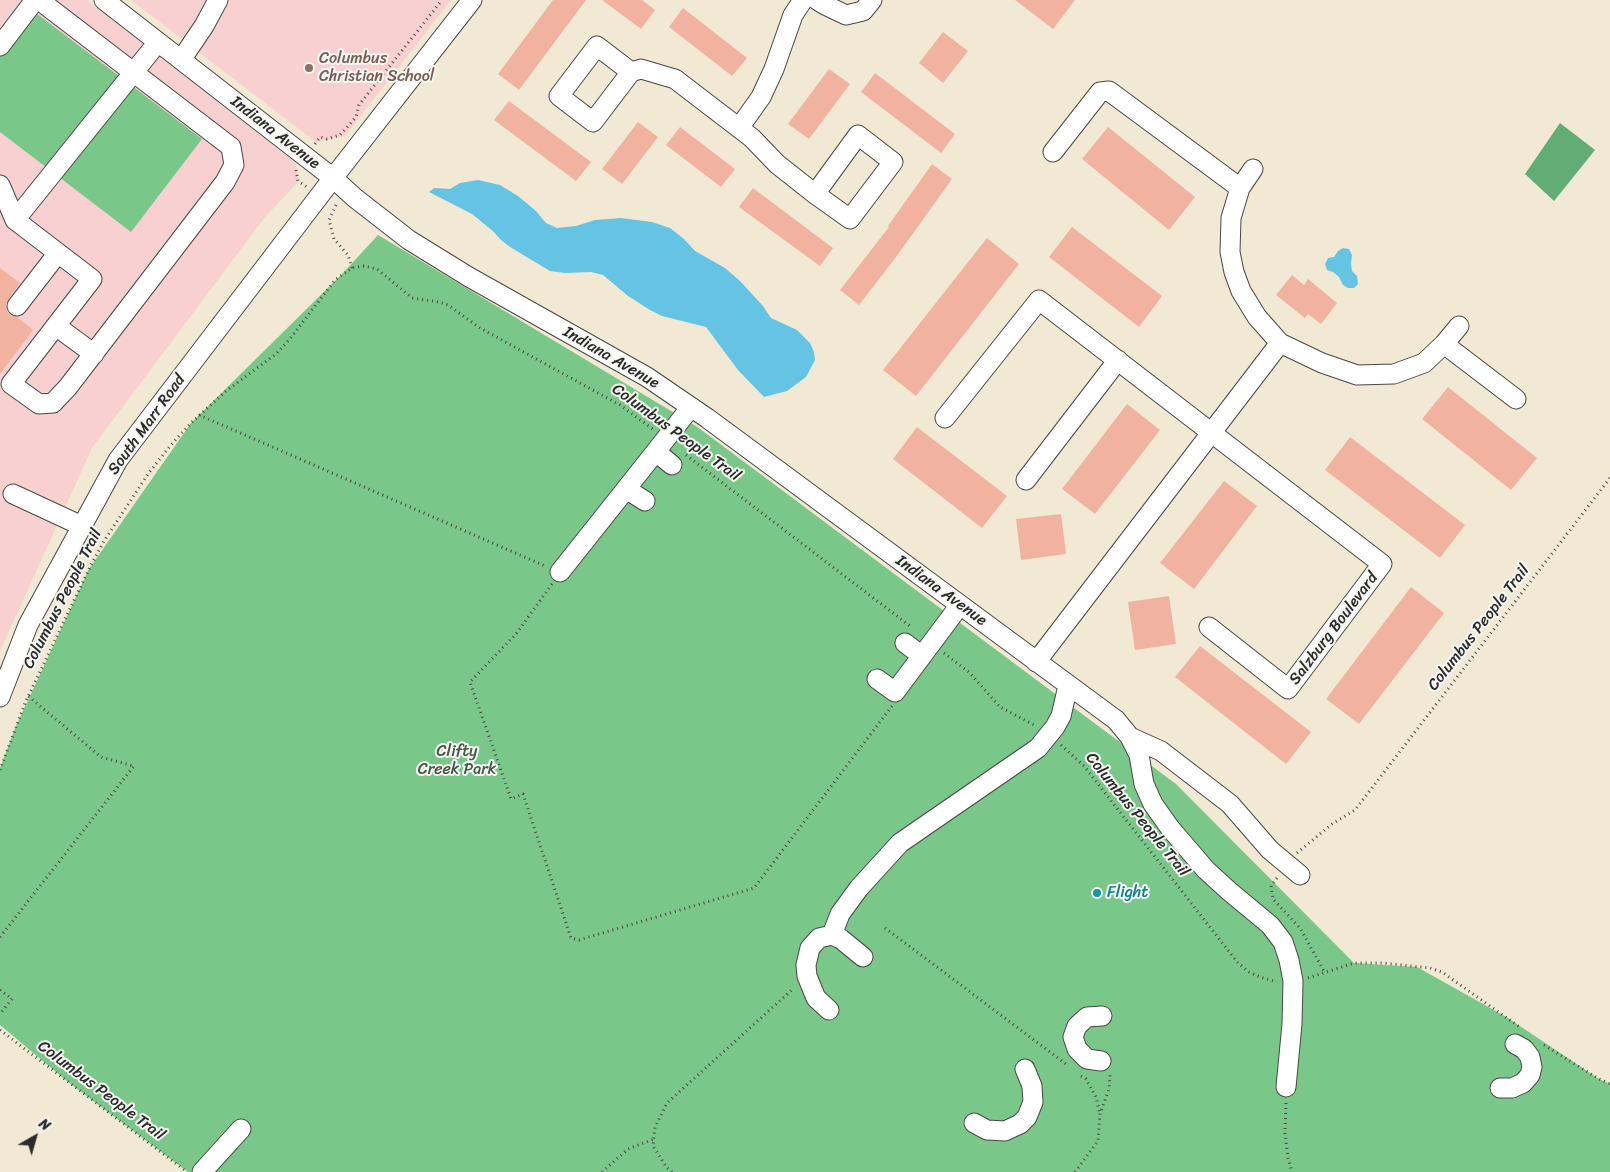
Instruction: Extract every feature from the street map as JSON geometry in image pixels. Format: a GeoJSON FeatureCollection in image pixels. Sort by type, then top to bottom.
{"type":"FeatureCollection","features":[{"type":"Feature","properties":{"kind":"street"},"geometry":{"type":"LineString","coordinates":[[0,46],[37,0],[231,146],[234,166],[225,182],[68,388],[53,402],[40,404],[12,384],[92,279],[15,220],[0,185]]}},
{"type":"Feature","properties":{"kind":"street","name":"Indiana Avenue"},"geometry":{"type":"LineString","coordinates":[[104,0],[333,178],[355,198],[409,240],[469,277],[647,377],[691,407],[1116,720],[1130,736]]}},
{"type":"Feature","properties":{"kind":"street"},"geometry":{"type":"LineString","coordinates":[[181,60],[204,26],[218,0]]}},
{"type":"Feature","properties":{"kind":"street","name":"South Marr Road"},"geometry":{"type":"LineString","coordinates":[[0,697],[28,625],[118,460],[333,178],[472,0]]}},
{"type":"Feature","properties":{"kind":"street"},"geometry":{"type":"LineString","coordinates":[[738,128],[761,97],[774,69],[793,15],[803,0]]}},
{"type":"Feature","properties":{"kind":"street"},"geometry":{"type":"LineString","coordinates":[[817,0],[846,15],[862,10],[872,0]]}},
{"type":"Feature","properties":{"kind":"street"},"geometry":{"type":"LineString","coordinates":[[15,220],[158,42]]}},
{"type":"Feature","properties":{"kind":"street"},"geometry":{"type":"LineString","coordinates":[[631,72],[641,69],[675,79],[752,138],[777,164],[815,194]]}},
{"type":"Feature","properties":{"kind":"street"},"geometry":{"type":"LineString","coordinates":[[1053,152],[1100,92],[1109,91],[1240,188]]}},
{"type":"Feature","properties":{"kind":"street"},"geometry":{"type":"LineString","coordinates":[[1253,169],[1240,188],[1231,218],[1230,252],[1241,292],[1257,317],[1280,343],[1322,363],[1357,375],[1394,374],[1424,363],[1459,326]]}},
{"type":"Feature","properties":{"kind":"street"},"geometry":{"type":"LineString","coordinates":[[17,306],[58,253]]}},
{"type":"Feature","properties":{"kind":"street","name":"Salzburg Boulevard"},"geometry":{"type":"LineString","coordinates":[[945,418],[1039,300],[1382,564],[1288,689],[1209,627]]}},
{"type":"Feature","properties":{"kind":"street"},"geometry":{"type":"LineString","coordinates":[[56,326],[94,354]]}},
{"type":"Feature","properties":{"kind":"street"},"geometry":{"type":"LineString","coordinates":[[1036,662],[1280,343]]}},
{"type":"Feature","properties":{"kind":"street"},"geometry":{"type":"LineString","coordinates":[[1444,344],[1516,399]]}},
{"type":"Feature","properties":{"kind":"street"},"geometry":{"type":"LineString","coordinates":[[1026,480],[1118,360]]}},
{"type":"Feature","properties":{"kind":"street"},"geometry":{"type":"LineString","coordinates":[[560,572],[691,407]]}},
{"type":"Feature","properties":{"kind":"street"},"geometry":{"type":"LineString","coordinates":[[661,446],[672,465]]}},
{"type":"Feature","properties":{"kind":"street"},"geometry":{"type":"LineString","coordinates":[[626,489],[645,500]]}},
{"type":"Feature","properties":{"kind":"street"},"geometry":{"type":"LineString","coordinates":[[13,494],[82,526]]}},
{"type":"Feature","properties":{"kind":"street"},"geometry":{"type":"LineString","coordinates":[[877,679],[894,692],[960,605]]}},
{"type":"Feature","properties":{"kind":"street"},"geometry":{"type":"LineString","coordinates":[[905,643],[927,650]]}},
{"type":"Feature","properties":{"kind":"street"},"geometry":{"type":"LineString","coordinates":[[832,935],[840,914],[859,888],[900,843],[1038,748],[1050,734],[1061,716],[1068,686]]}},
{"type":"Feature","properties":{"kind":"street"},"geometry":{"type":"LineString","coordinates":[[1130,736],[1161,751],[1230,804],[1270,850],[1294,869]]}},
{"type":"Feature","properties":{"kind":"street"},"geometry":{"type":"LineString","coordinates":[[1130,736],[1139,755],[1144,784],[1153,804],[1170,828],[1206,870],[1270,925],[1283,942],[1293,981],[1292,1024],[1286,1087]]}},
{"type":"Feature","properties":{"kind":"street"},"geometry":{"type":"LineString","coordinates":[[829,1010],[816,998],[807,976],[806,965],[810,948],[819,938],[832,935],[863,957]]}},
{"type":"Feature","properties":{"kind":"street"},"geometry":{"type":"LineString","coordinates":[[1102,1016],[1087,1017],[1077,1026],[1073,1037],[1077,1049],[1087,1058],[1106,1066]]}},
{"type":"Feature","properties":{"kind":"street"},"geometry":{"type":"LineString","coordinates":[[1500,1088],[1512,1088],[1524,1083],[1530,1074],[1532,1067],[1530,1057],[1524,1049],[1521,1038]]}},
{"type":"Feature","properties":{"kind":"street"},"geometry":{"type":"LineString","coordinates":[[974,1123],[987,1130],[1005,1131],[1020,1124],[1027,1117],[1033,1102],[1032,1086],[1025,1069]]}},
{"type":"Feature","properties":{"kind":"street"},"geometry":{"type":"LineString","coordinates":[[202,1172],[241,1129]]}},
{"type":"Feature","properties":{"kind":"path"},"geometry":{"type":"LineString","coordinates":[[336,205],[298,181],[295,166],[320,138],[327,139],[340,135],[356,117],[359,105],[442,0]]}},
{"type":"Feature","properties":{"kind":"path","name":"Columbus People Trail"},"geometry":{"type":"LineString","coordinates":[[0,770],[28,696],[89,569],[104,541],[148,474],[170,446],[200,415],[226,391],[276,354],[335,280],[352,268],[364,266],[377,269],[412,298],[439,302],[448,306],[480,328],[620,405],[661,446],[927,650],[970,673],[1000,707],[1050,734],[1084,766],[1238,963],[1250,972],[1276,982],[1309,978],[1354,963],[1384,963],[1430,968],[1442,972],[1521,1038]]}},
{"type":"Feature","properties":{"kind":"path"},"geometry":{"type":"LineString","coordinates":[[200,415],[560,572],[516,634],[470,682],[511,799],[523,794],[570,938],[579,940],[754,888],[896,701],[894,692]]}},
{"type":"Feature","properties":{"kind":"path","name":"Columbus People Trail"},"geometry":{"type":"LineString","coordinates":[[1325,973],[1300,928],[1273,899],[1271,886],[1294,869],[1292,857],[1332,824],[1355,810],[1610,478]]}},
{"type":"Feature","properties":{"kind":"path"},"geometry":{"type":"LineString","coordinates":[[0,937],[134,766],[101,757],[28,696]]}},
{"type":"Feature","properties":{"kind":"path"},"geometry":{"type":"LineString","coordinates":[[885,928],[1070,1068]]}},
{"type":"Feature","properties":{"kind":"path"},"geometry":{"type":"LineString","coordinates":[[672,1172],[667,1168],[653,1146],[655,1128],[667,1104],[807,976]]}},
{"type":"Feature","properties":{"kind":"path"},"geometry":{"type":"LineString","coordinates":[[0,990],[12,999],[0,1014]]}},
{"type":"Feature","properties":{"kind":"path","name":"Columbus People Trail"},"geometry":{"type":"LineString","coordinates":[[0,1030],[188,1172]]}},
{"type":"Feature","properties":{"kind":"path"},"geometry":{"type":"LineString","coordinates":[[1541,1044],[1610,1084]]}},
{"type":"Feature","properties":{"kind":"path"},"geometry":{"type":"LineString","coordinates":[[1075,1172],[1098,1141],[1100,1114],[1109,1088],[1106,1066]]}},
{"type":"Feature","properties":{"kind":"path"},"geometry":{"type":"LineString","coordinates":[[1078,1073],[1086,1079],[1096,1097],[1100,1114]]}},
{"type":"Feature","properties":{"kind":"path"},"geometry":{"type":"LineString","coordinates":[[1286,1087],[1285,1133],[1292,1172]]}},
{"type":"Feature","properties":{"kind":"path"},"geometry":{"type":"LineString","coordinates":[[602,1172],[628,1149],[654,1139]]}},
{"type":"Feature","properties":{"kind":"shaded area"},"geometry":{"type":"Polygon","coordinates":[[[0,0],[87,0],[296,163],[298,182],[265,217],[92,448],[0,651],[0,0]]]}},
{"type":"Feature","properties":{"kind":"shaded area","name":"Columbus Christian School"},"geometry":{"type":"Polygon","coordinates":[[[131,0],[451,0],[345,136],[316,142],[131,0]]]}},
{"type":"Feature","properties":{"kind":"green space"},"geometry":{"type":"Polygon","coordinates":[[[28,7],[202,139],[131,232],[0,132],[0,44],[28,7]]]}},
{"type":"Feature","properties":{"kind":"green space"},"geometry":{"type":"Polygon","coordinates":[[[1560,123],[1595,150],[1554,201],[1525,174],[1560,123]]]}},
{"type":"Feature","properties":{"kind":"green space","name":"Clifty Creek Park"},"geometry":{"type":"Polygon","coordinates":[[[378,235],[696,426],[1176,784],[1354,963],[1417,967],[1508,1018],[1599,1079],[1610,1084],[1610,1172],[188,1172],[68,1082],[0,1025],[0,768],[16,726],[89,569],[191,423],[343,273],[378,235]]]}},
{"type":"Feature","properties":{"kind":"water"},"geometry":{"type":"Polygon","coordinates":[[[478,180],[500,185],[518,196],[536,211],[546,223],[557,228],[576,226],[595,220],[621,218],[652,222],[670,228],[695,251],[725,268],[740,281],[763,306],[771,318],[797,330],[810,343],[815,360],[806,377],[787,391],[764,397],[738,370],[706,327],[662,316],[650,310],[628,296],[603,275],[591,272],[565,273],[550,271],[510,247],[472,214],[429,192],[434,188],[450,189],[460,183],[478,180]]]}},
{"type":"Feature","properties":{"kind":"water"},"geometry":{"type":"Polygon","coordinates":[[[1343,248],[1349,249],[1352,255],[1352,271],[1357,276],[1358,284],[1354,288],[1348,288],[1343,285],[1339,277],[1327,270],[1325,264],[1328,258],[1334,257],[1343,248]]]}},
{"type":"Feature","properties":{"kind":"building"},"geometry":{"type":"Polygon","coordinates":[[[553,0],[586,0],[519,90],[498,74],[553,0]]]}},
{"type":"Feature","properties":{"kind":"building"},"geometry":{"type":"Polygon","coordinates":[[[602,0],[642,0],[655,10],[641,29],[602,0]]]}},
{"type":"Feature","properties":{"kind":"building"},"geometry":{"type":"Polygon","coordinates":[[[1015,0],[1075,0],[1053,29],[1015,0]]]}},
{"type":"Feature","properties":{"kind":"building"},"geometry":{"type":"Polygon","coordinates":[[[683,8],[747,58],[732,76],[669,27],[683,8]]]}},
{"type":"Feature","properties":{"kind":"building"},"geometry":{"type":"Polygon","coordinates":[[[943,32],[968,51],[943,83],[919,63],[943,32]]]}},
{"type":"Feature","properties":{"kind":"building"},"geometry":{"type":"Polygon","coordinates":[[[829,69],[850,84],[809,139],[788,124],[829,69]]]}},
{"type":"Feature","properties":{"kind":"building"},"geometry":{"type":"Polygon","coordinates":[[[875,73],[955,134],[941,153],[861,92],[875,73]]]}},
{"type":"Feature","properties":{"kind":"building"},"geometry":{"type":"Polygon","coordinates":[[[509,101],[591,162],[576,181],[494,120],[509,101]]]}},
{"type":"Feature","properties":{"kind":"building"},"geometry":{"type":"Polygon","coordinates":[[[638,122],[658,137],[622,184],[602,169],[638,122]]]}},
{"type":"Feature","properties":{"kind":"building"},"geometry":{"type":"Polygon","coordinates":[[[680,127],[735,169],[721,187],[666,145],[680,127]]]}},
{"type":"Feature","properties":{"kind":"building"},"geometry":{"type":"Polygon","coordinates":[[[1108,127],[1195,197],[1169,230],[1082,159],[1108,127]]]}},
{"type":"Feature","properties":{"kind":"building"},"geometry":{"type":"Polygon","coordinates":[[[932,164],[952,179],[859,305],[840,290],[889,227],[932,164]]]}},
{"type":"Feature","properties":{"kind":"building"},"geometry":{"type":"Polygon","coordinates":[[[753,188],[833,248],[820,266],[739,207],[753,188]]]}},
{"type":"Feature","properties":{"kind":"building"},"geometry":{"type":"Polygon","coordinates":[[[1072,227],[1162,296],[1139,327],[1049,257],[1072,227]]]}},
{"type":"Feature","properties":{"kind":"building"},"geometry":{"type":"Polygon","coordinates":[[[987,238],[1019,264],[916,396],[883,370],[987,238]]]}},
{"type":"Feature","properties":{"kind":"building"},"geometry":{"type":"Polygon","coordinates":[[[0,268],[20,283],[8,300],[6,305],[7,311],[33,330],[0,374],[0,268]]]}},
{"type":"Feature","properties":{"kind":"building"},"geometry":{"type":"Polygon","coordinates":[[[1292,275],[1304,285],[1308,279],[1337,303],[1321,324],[1308,314],[1305,318],[1276,295],[1292,275]]]}},
{"type":"Feature","properties":{"kind":"building"},"geometry":{"type":"Polygon","coordinates":[[[1448,387],[1537,458],[1511,490],[1422,419],[1448,387]]]}},
{"type":"Feature","properties":{"kind":"building"},"geometry":{"type":"Polygon","coordinates":[[[1127,404],[1160,430],[1095,514],[1062,489],[1127,404]]]}},
{"type":"Feature","properties":{"kind":"building"},"geometry":{"type":"Polygon","coordinates":[[[917,427],[1007,496],[982,528],[893,459],[917,427]]]}},
{"type":"Feature","properties":{"kind":"building"},"geometry":{"type":"Polygon","coordinates":[[[1350,437],[1465,525],[1440,558],[1325,470],[1350,437]]]}},
{"type":"Feature","properties":{"kind":"building"},"geometry":{"type":"Polygon","coordinates":[[[1224,481],[1257,506],[1194,589],[1160,563],[1224,481]]]}},
{"type":"Feature","properties":{"kind":"building"},"geometry":{"type":"Polygon","coordinates":[[[1061,514],[1066,554],[1021,560],[1016,519],[1061,514]]]}},
{"type":"Feature","properties":{"kind":"building"},"geometry":{"type":"Polygon","coordinates":[[[1411,587],[1444,613],[1359,724],[1326,699],[1411,587]]]}},
{"type":"Feature","properties":{"kind":"building"},"geometry":{"type":"Polygon","coordinates":[[[1169,596],[1176,644],[1135,650],[1128,602],[1169,596]]]}},
{"type":"Feature","properties":{"kind":"building"},"geometry":{"type":"Polygon","coordinates":[[[1200,646],[1311,732],[1286,764],[1175,677],[1200,646]]]}},
{"type":"Feature","properties":{"kind":"place","name":"Columbus Christian School"},"geometry":{"type":"Point","coordinates":[309,68]}},
{"type":"Feature","properties":{"kind":"place","name":"Flight"},"geometry":{"type":"Point","coordinates":[1097,893]}}]}
